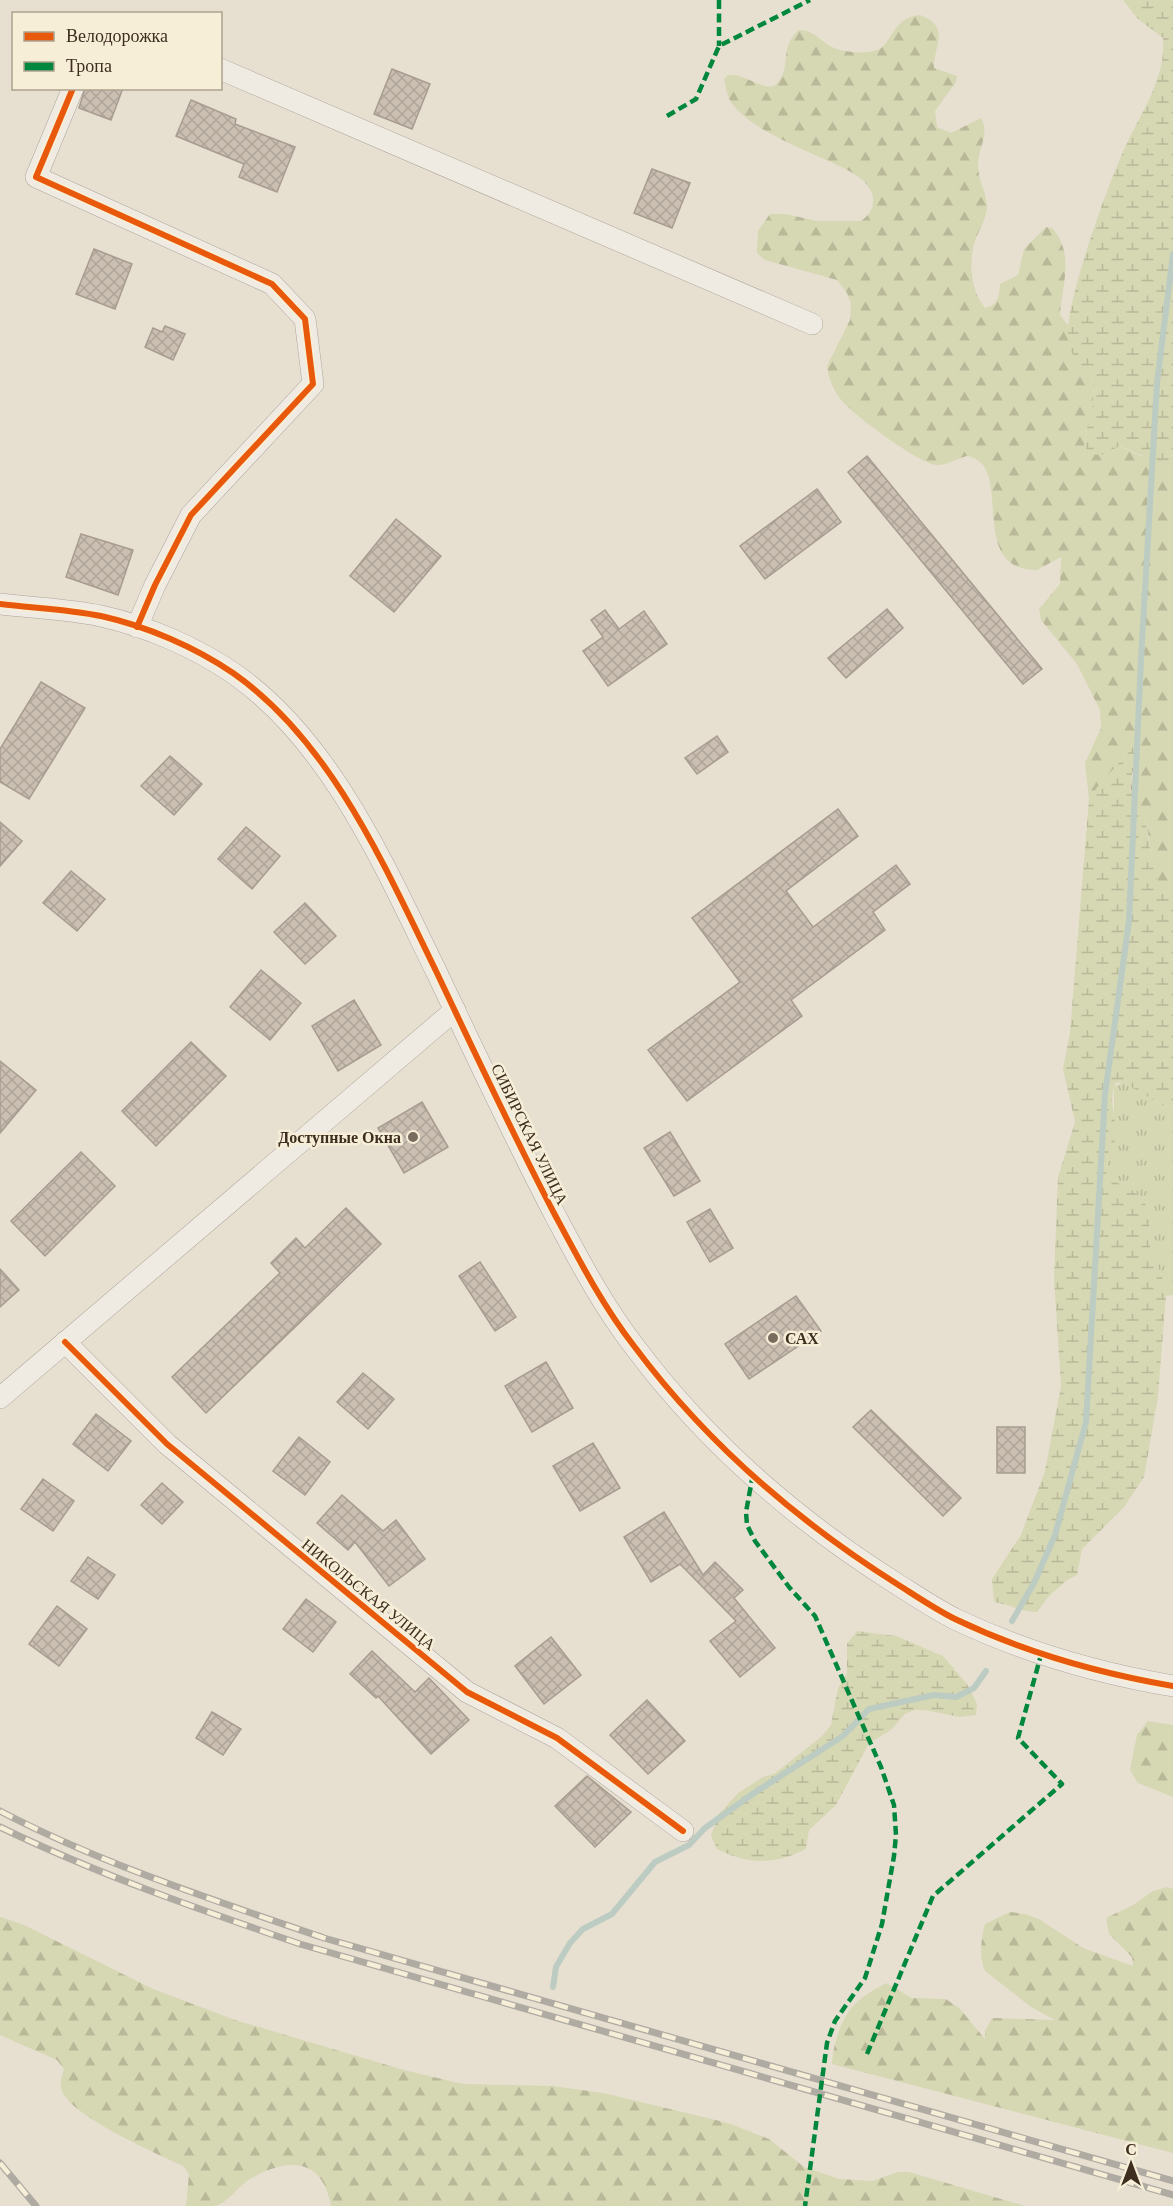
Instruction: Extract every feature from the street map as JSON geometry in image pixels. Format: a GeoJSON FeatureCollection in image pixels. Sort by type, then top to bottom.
{"type":"FeatureCollection","features":[{"type":"Feature","properties":{"kind":"street"},"geometry":{"type":"LineString","coordinates":[[222,70],[812,324]]}},
{"type":"Feature","properties":{"kind":"street"},"geometry":{"type":"LineString","coordinates":[[72,90],[36,177],[272,284],[305,318],[313,384],[192,515],[155,585],[137,627]]}},
{"type":"Feature","properties":{"kind":"street","name":"СИБИРСКАЯ УЛИЦА"},"geometry":{"type":"LineString","coordinates":[[0,604],[99,616],[137,627],[186,646],[232,672],[283,717],[325,768],[372,841],[539,1185],[587,1276],[633,1345],[719,1444],[800,1515],[859,1560],[952,1618],[1030,1650],[1083,1667],[1173,1686]]}},
{"type":"Feature","properties":{"kind":"street"},"geometry":{"type":"LineString","coordinates":[[0,1398],[455,1010]]}},
{"type":"Feature","properties":{"kind":"street","name":"НИКОЛЬСКАЯ УЛИЦА"},"geometry":{"type":"LineString","coordinates":[[65,1342],[167,1444],[467,1692],[557,1738],[683,1831]]}},
{"type":"Feature","properties":{"kind":"green space"},"geometry":{"type":"Polygon","coordinates":[[[1123,0],[1173,0],[1173,461],[1152,460],[1120,446],[1101,455],[1090,454],[1084,445],[1093,403],[1093,385],[1091,375],[1084,373],[1069,345],[1068,329],[1072,305],[1089,244],[1120,158],[1153,91],[1161,65],[1163,38],[1138,19],[1123,0]]]}},
{"type":"Feature","properties":{"kind":"green space"},"geometry":{"type":"Polygon","coordinates":[[[920,15],[930,20],[938,31],[934,68],[957,76],[956,82],[935,111],[937,127],[951,133],[981,118],[983,123],[984,134],[978,169],[987,208],[973,247],[971,265],[973,284],[980,301],[985,308],[996,302],[1000,284],[1018,275],[1024,249],[1046,227],[1052,228],[1059,238],[1065,259],[1060,315],[1068,325],[1069,346],[1084,373],[1091,375],[1093,386],[1093,403],[1084,445],[1119,446],[1141,456],[1173,461],[1173,900],[1165,895],[1155,876],[1145,819],[1132,794],[1131,781],[1136,768],[1129,751],[1089,799],[1085,763],[1101,728],[1100,710],[1077,664],[1041,620],[1039,609],[1060,584],[1061,557],[1037,570],[1015,565],[1002,553],[996,536],[989,477],[981,463],[967,456],[940,465],[927,462],[888,438],[844,403],[832,386],[827,366],[850,320],[851,304],[847,293],[837,280],[765,260],[757,253],[758,231],[770,214],[786,214],[817,221],[861,221],[871,210],[873,196],[865,182],[857,175],[753,123],[729,99],[724,79],[728,75],[735,75],[763,85],[774,86],[783,73],[792,37],[799,30],[813,34],[836,49],[869,52],[880,49],[903,21],[920,15]]]}},
{"type":"Feature","properties":{"kind":"green space"},"geometry":{"type":"Polygon","coordinates":[[[1133,747],[1136,756],[1130,783],[1131,791],[1144,816],[1152,862],[1160,886],[1173,900],[1173,1111],[1122,1082],[1116,1083],[1112,1102],[1116,1135],[1106,1177],[1139,1194],[1145,1203],[1149,1219],[1150,1246],[1165,1285],[1158,1396],[1144,1477],[1124,1507],[1082,1549],[1077,1575],[1067,1580],[1048,1597],[1037,1612],[1031,1612],[994,1602],[992,1579],[1021,1535],[1045,1471],[1061,1386],[1054,1278],[1058,1177],[1075,1122],[1063,1069],[1070,1032],[1089,799],[1133,747]]]}},
{"type":"Feature","properties":{"kind":"green space"},"geometry":{"type":"Polygon","coordinates":[[[1122,1082],[1173,1111],[1173,1295],[1166,1296],[1165,1285],[1150,1246],[1149,1219],[1145,1203],[1139,1194],[1106,1178],[1106,1167],[1114,1141],[1114,1087],[1122,1082]]]}},
{"type":"Feature","properties":{"kind":"green space"},"geometry":{"type":"Polygon","coordinates":[[[857,1631],[896,1636],[943,1656],[967,1684],[977,1704],[976,1715],[960,1717],[925,1710],[914,1710],[905,1714],[891,1730],[869,1743],[836,1805],[809,1830],[806,1848],[802,1851],[780,1859],[760,1861],[739,1858],[717,1849],[711,1835],[719,1814],[738,1793],[763,1777],[774,1774],[821,1737],[831,1725],[838,1688],[847,1673],[847,1644],[857,1631]]]}},
{"type":"Feature","properties":{"kind":"green space"},"geometry":{"type":"Polygon","coordinates":[[[1148,1721],[1173,1725],[1173,1797],[1138,1783],[1130,1770],[1137,1735],[1148,1721]]]}},
{"type":"Feature","properties":{"kind":"green space"},"geometry":{"type":"Polygon","coordinates":[[[1167,1887],[1173,1889],[1173,2153],[832,2064],[836,2039],[847,2014],[861,1998],[886,1983],[912,1998],[946,1999],[960,2009],[985,2039],[985,2031],[992,2018],[1055,2020],[1031,2007],[985,1971],[981,1948],[985,1924],[1010,1912],[1025,1914],[1039,1919],[1083,1948],[1133,1966],[1132,1957],[1109,1934],[1106,1918],[1133,1905],[1153,1891],[1167,1887]]]}},
{"type":"Feature","properties":{"kind":"green space"},"geometry":{"type":"Polygon","coordinates":[[[0,1917],[24,1925],[153,1989],[235,2020],[404,2070],[463,2084],[553,2086],[603,2093],[728,2123],[769,2139],[804,2167],[840,2179],[872,2181],[898,2172],[909,2172],[1025,2206],[331,2206],[326,2189],[319,2177],[300,2166],[287,2165],[261,2173],[247,2181],[219,2205],[186,2206],[189,2174],[183,2166],[97,2123],[81,2112],[62,2091],[61,2082],[64,2069],[57,2060],[0,2035],[0,1917]]]}},
{"type":"Feature","properties":{"kind":"building"},"geometry":{"type":"Polygon","coordinates":[[[392,69],[430,84],[412,129],[374,114],[392,69]]]}},
{"type":"Feature","properties":{"kind":"building"},"geometry":{"type":"Polygon","coordinates":[[[84,90],[122,90],[111,120],[79,108],[84,90]]]}},
{"type":"Feature","properties":{"kind":"building"},"geometry":{"type":"Polygon","coordinates":[[[191,100],[236,119],[235,124],[295,147],[277,192],[239,177],[244,164],[176,136],[191,100]]]}},
{"type":"Feature","properties":{"kind":"building"},"geometry":{"type":"Polygon","coordinates":[[[652,169],[690,183],[672,228],[634,213],[652,169]]]}},
{"type":"Feature","properties":{"kind":"building"},"geometry":{"type":"Polygon","coordinates":[[[94,249],[132,264],[115,309],[76,294],[94,249]]]}},
{"type":"Feature","properties":{"kind":"building"},"geometry":{"type":"Polygon","coordinates":[[[165,326],[185,334],[173,360],[145,347],[153,328],[162,332],[165,326]]]}},
{"type":"Feature","properties":{"kind":"building"},"geometry":{"type":"Polygon","coordinates":[[[867,456],[1042,669],[1023,684],[848,472],[867,456]]]}},
{"type":"Feature","properties":{"kind":"building"},"geometry":{"type":"Polygon","coordinates":[[[817,489],[841,522],[765,579],[740,546],[817,489]]]}},
{"type":"Feature","properties":{"kind":"building"},"geometry":{"type":"Polygon","coordinates":[[[396,519],[441,556],[394,612],[350,576],[396,519]]]}},
{"type":"Feature","properties":{"kind":"building"},"geometry":{"type":"Polygon","coordinates":[[[81,534],[133,550],[118,595],[66,577],[81,534]]]}},
{"type":"Feature","properties":{"kind":"building"},"geometry":{"type":"Polygon","coordinates":[[[887,609],[903,628],[846,678],[828,658],[887,609]]]}},
{"type":"Feature","properties":{"kind":"building"},"geometry":{"type":"Polygon","coordinates":[[[605,610],[619,629],[644,611],[667,644],[608,686],[583,651],[603,637],[591,620],[605,610]]]}},
{"type":"Feature","properties":{"kind":"building"},"geometry":{"type":"Polygon","coordinates":[[[41,682],[85,708],[29,799],[0,782],[0,749],[41,682]]]}},
{"type":"Feature","properties":{"kind":"building"},"geometry":{"type":"Polygon","coordinates":[[[717,736],[728,752],[697,774],[685,758],[717,736]]]}},
{"type":"Feature","properties":{"kind":"building"},"geometry":{"type":"Polygon","coordinates":[[[170,756],[202,784],[174,815],[141,786],[170,756]]]}},
{"type":"Feature","properties":{"kind":"building"},"geometry":{"type":"Polygon","coordinates":[[[838,809],[858,836],[786,891],[813,927],[896,865],[910,884],[873,912],[885,930],[791,1000],[802,1016],[687,1101],[648,1050],[740,982],[692,918],[838,809]]]}},
{"type":"Feature","properties":{"kind":"building"},"geometry":{"type":"Polygon","coordinates":[[[0,822],[22,841],[0,866],[0,822]]]}},
{"type":"Feature","properties":{"kind":"building"},"geometry":{"type":"Polygon","coordinates":[[[246,827],[280,856],[252,889],[218,859],[246,827]]]}},
{"type":"Feature","properties":{"kind":"building"},"geometry":{"type":"Polygon","coordinates":[[[71,871],[105,899],[77,931],[43,903],[71,871]]]}},
{"type":"Feature","properties":{"kind":"building"},"geometry":{"type":"Polygon","coordinates":[[[305,903],[336,936],[305,964],[274,932],[305,903]]]}},
{"type":"Feature","properties":{"kind":"building"},"geometry":{"type":"Polygon","coordinates":[[[261,970],[301,1003],[270,1040],[230,1007],[261,970]]]}},
{"type":"Feature","properties":{"kind":"building"},"geometry":{"type":"Polygon","coordinates":[[[354,1000],[381,1045],[338,1071],[312,1026],[354,1000]]]}},
{"type":"Feature","properties":{"kind":"building"},"geometry":{"type":"Polygon","coordinates":[[[191,1042],[226,1076],[156,1146],[122,1111],[191,1042]]]}},
{"type":"Feature","properties":{"kind":"building"},"geometry":{"type":"Polygon","coordinates":[[[0,1061],[36,1090],[0,1133],[0,1061]]]}},
{"type":"Feature","properties":{"kind":"building","name":"Доступные Окна"},"geometry":{"type":"Polygon","coordinates":[[[422,1102],[448,1147],[404,1173],[378,1128],[422,1102]]]}},
{"type":"Feature","properties":{"kind":"building"},"geometry":{"type":"Polygon","coordinates":[[[670,1132],[700,1181],[674,1196],[644,1148],[670,1132]]]}},
{"type":"Feature","properties":{"kind":"building"},"geometry":{"type":"Polygon","coordinates":[[[81,1152],[115,1186],[45,1256],[11,1221],[81,1152]]]}},
{"type":"Feature","properties":{"kind":"building"},"geometry":{"type":"Polygon","coordinates":[[[346,1208],[381,1244],[206,1413],[172,1377],[280,1273],[271,1263],[296,1238],[305,1248],[346,1208]]]}},
{"type":"Feature","properties":{"kind":"building"},"geometry":{"type":"Polygon","coordinates":[[[710,1209],[733,1248],[710,1262],[687,1222],[710,1209]]]}},
{"type":"Feature","properties":{"kind":"building"},"geometry":{"type":"Polygon","coordinates":[[[480,1262],[516,1317],[495,1331],[459,1276],[480,1262]]]}},
{"type":"Feature","properties":{"kind":"building"},"geometry":{"type":"Polygon","coordinates":[[[0,1269],[19,1290],[0,1307],[0,1269]]]}},
{"type":"Feature","properties":{"kind":"building","name":"САХ"},"geometry":{"type":"Polygon","coordinates":[[[796,1296],[821,1331],[749,1379],[725,1344],[796,1296]]]}},
{"type":"Feature","properties":{"kind":"building"},"geometry":{"type":"Polygon","coordinates":[[[546,1362],[573,1408],[532,1432],[505,1386],[546,1362]]]}},
{"type":"Feature","properties":{"kind":"building"},"geometry":{"type":"Polygon","coordinates":[[[363,1373],[394,1399],[368,1429],[337,1402],[363,1373]]]}},
{"type":"Feature","properties":{"kind":"building"},"geometry":{"type":"Polygon","coordinates":[[[871,1410],[961,1498],[943,1516],[853,1427],[871,1410]]]}},
{"type":"Feature","properties":{"kind":"building"},"geometry":{"type":"Polygon","coordinates":[[[96,1414],[131,1441],[108,1471],[73,1444],[96,1414]]]}},
{"type":"Feature","properties":{"kind":"building"},"geometry":{"type":"Polygon","coordinates":[[[997,1427],[1025,1427],[1025,1473],[997,1473],[997,1427]]]}},
{"type":"Feature","properties":{"kind":"building"},"geometry":{"type":"Polygon","coordinates":[[[299,1437],[330,1462],[305,1495],[273,1471],[299,1437]]]}},
{"type":"Feature","properties":{"kind":"building"},"geometry":{"type":"Polygon","coordinates":[[[593,1443],[620,1488],[580,1511],[553,1466],[593,1443]]]}},
{"type":"Feature","properties":{"kind":"building"},"geometry":{"type":"Polygon","coordinates":[[[43,1479],[74,1501],[53,1531],[21,1509],[43,1479]]]}},
{"type":"Feature","properties":{"kind":"building"},"geometry":{"type":"Polygon","coordinates":[[[162,1483],[183,1502],[162,1524],[141,1505],[162,1483]]]}},
{"type":"Feature","properties":{"kind":"building"},"geometry":{"type":"Polygon","coordinates":[[[342,1495],[383,1531],[396,1520],[425,1559],[389,1586],[355,1542],[348,1550],[317,1523],[342,1495]]]}},
{"type":"Feature","properties":{"kind":"building"},"geometry":{"type":"Polygon","coordinates":[[[664,1512],[703,1575],[715,1562],[743,1590],[734,1598],[775,1648],[740,1677],[710,1641],[736,1621],[680,1564],[651,1582],[624,1537],[664,1512]]]}},
{"type":"Feature","properties":{"kind":"building"},"geometry":{"type":"Polygon","coordinates":[[[88,1557],[115,1575],[98,1599],[71,1581],[88,1557]]]}},
{"type":"Feature","properties":{"kind":"building"},"geometry":{"type":"Polygon","coordinates":[[[306,1599],[336,1622],[313,1652],[283,1629],[306,1599]]]}},
{"type":"Feature","properties":{"kind":"building"},"geometry":{"type":"Polygon","coordinates":[[[57,1606],[87,1629],[59,1666],[29,1644],[57,1606]]]}},
{"type":"Feature","properties":{"kind":"building"},"geometry":{"type":"Polygon","coordinates":[[[551,1637],[581,1675],[544,1704],[515,1666],[551,1637]]]}},
{"type":"Feature","properties":{"kind":"building"},"geometry":{"type":"Polygon","coordinates":[[[372,1651],[415,1692],[429,1678],[469,1720],[431,1754],[378,1696],[376,1698],[350,1674],[372,1651]]]}},
{"type":"Feature","properties":{"kind":"building"},"geometry":{"type":"Polygon","coordinates":[[[647,1700],[685,1741],[648,1774],[610,1735],[647,1700]]]}},
{"type":"Feature","properties":{"kind":"building"},"geometry":{"type":"Polygon","coordinates":[[[212,1712],[241,1729],[223,1755],[196,1738],[212,1712]]]}},
{"type":"Feature","properties":{"kind":"building"},"geometry":{"type":"Polygon","coordinates":[[[587,1776],[631,1812],[595,1847],[555,1806],[587,1776]]]}},
{"type":"Feature","properties":{"kind":"waterway"},"geometry":{"type":"LineString","coordinates":[[1012,1621],[1034,1583],[1055,1535],[1086,1422],[1105,1094],[1129,921],[1157,383],[1173,254]]}},
{"type":"Feature","properties":{"kind":"waterway"},"geometry":{"type":"LineString","coordinates":[[553,1987],[556,1967],[570,1943],[583,1929],[612,1914],[655,1862],[689,1845],[705,1828],[754,1793],[843,1736],[869,1709],[934,1695],[956,1697],[974,1688],[986,1671]]}},
{"type":"Feature","properties":{"kind":"railway"},"geometry":{"type":"LineString","coordinates":[[0,1811],[119,1865],[324,1938],[1173,2181]]}},
{"type":"Feature","properties":{"kind":"railway"},"geometry":{"type":"LineString","coordinates":[[0,1827],[111,1875],[300,1944],[1173,2195]]}},
{"type":"Feature","properties":{"kind":"railway"},"geometry":{"type":"LineString","coordinates":[[0,2163],[36,2206]]}},
{"type":"Feature","properties":{"kind":"marked path"},"geometry":{"type":"LineString","coordinates":[[719,0],[719,46]]}},
{"type":"Feature","properties":{"kind":"marked path"},"geometry":{"type":"LineString","coordinates":[[667,116],[696,99],[719,46],[810,0]]}},
{"type":"Feature","properties":{"kind":"marked path"},"geometry":{"type":"LineString","coordinates":[[753,1474],[746,1512],[747,1525],[755,1541],[789,1587],[815,1616],[881,1767],[894,1805],[896,1835],[894,1856],[882,1924],[865,1978],[835,2021],[827,2043],[805,2206]]}},
{"type":"Feature","properties":{"kind":"marked path"},"geometry":{"type":"LineString","coordinates":[[867,2054],[933,1896],[1062,1784],[1018,1738],[1041,1655]]}},
{"type":"Feature","properties":{"kind":"cycle path"},"geometry":{"type":"LineString","coordinates":[[72,90],[36,177],[272,284],[305,319],[313,384],[191,515],[155,585],[137,627]]}},
{"type":"Feature","properties":{"kind":"cycle path"},"geometry":{"type":"LineString","coordinates":[[0,604],[101,616],[170,638],[233,673],[268,701],[299,734],[327,770],[352,808],[397,890],[524,1155],[602,1299],[623,1331],[662,1381],[691,1414],[755,1477],[824,1534],[860,1560],[955,1619],[1007,1642],[1061,1660],[1117,1675],[1173,1686]]}},
{"type":"Feature","properties":{"kind":"cycle path"},"geometry":{"type":"LineString","coordinates":[[65,1342],[167,1444],[467,1692],[557,1738],[683,1831]]}},
{"type":"Feature","properties":{"kind":"place","name":"Доступные Окна"},"geometry":{"type":"Point","coordinates":[413,1137]}},
{"type":"Feature","properties":{"kind":"place","name":"САХ"},"geometry":{"type":"Point","coordinates":[773,1338]}}]}
